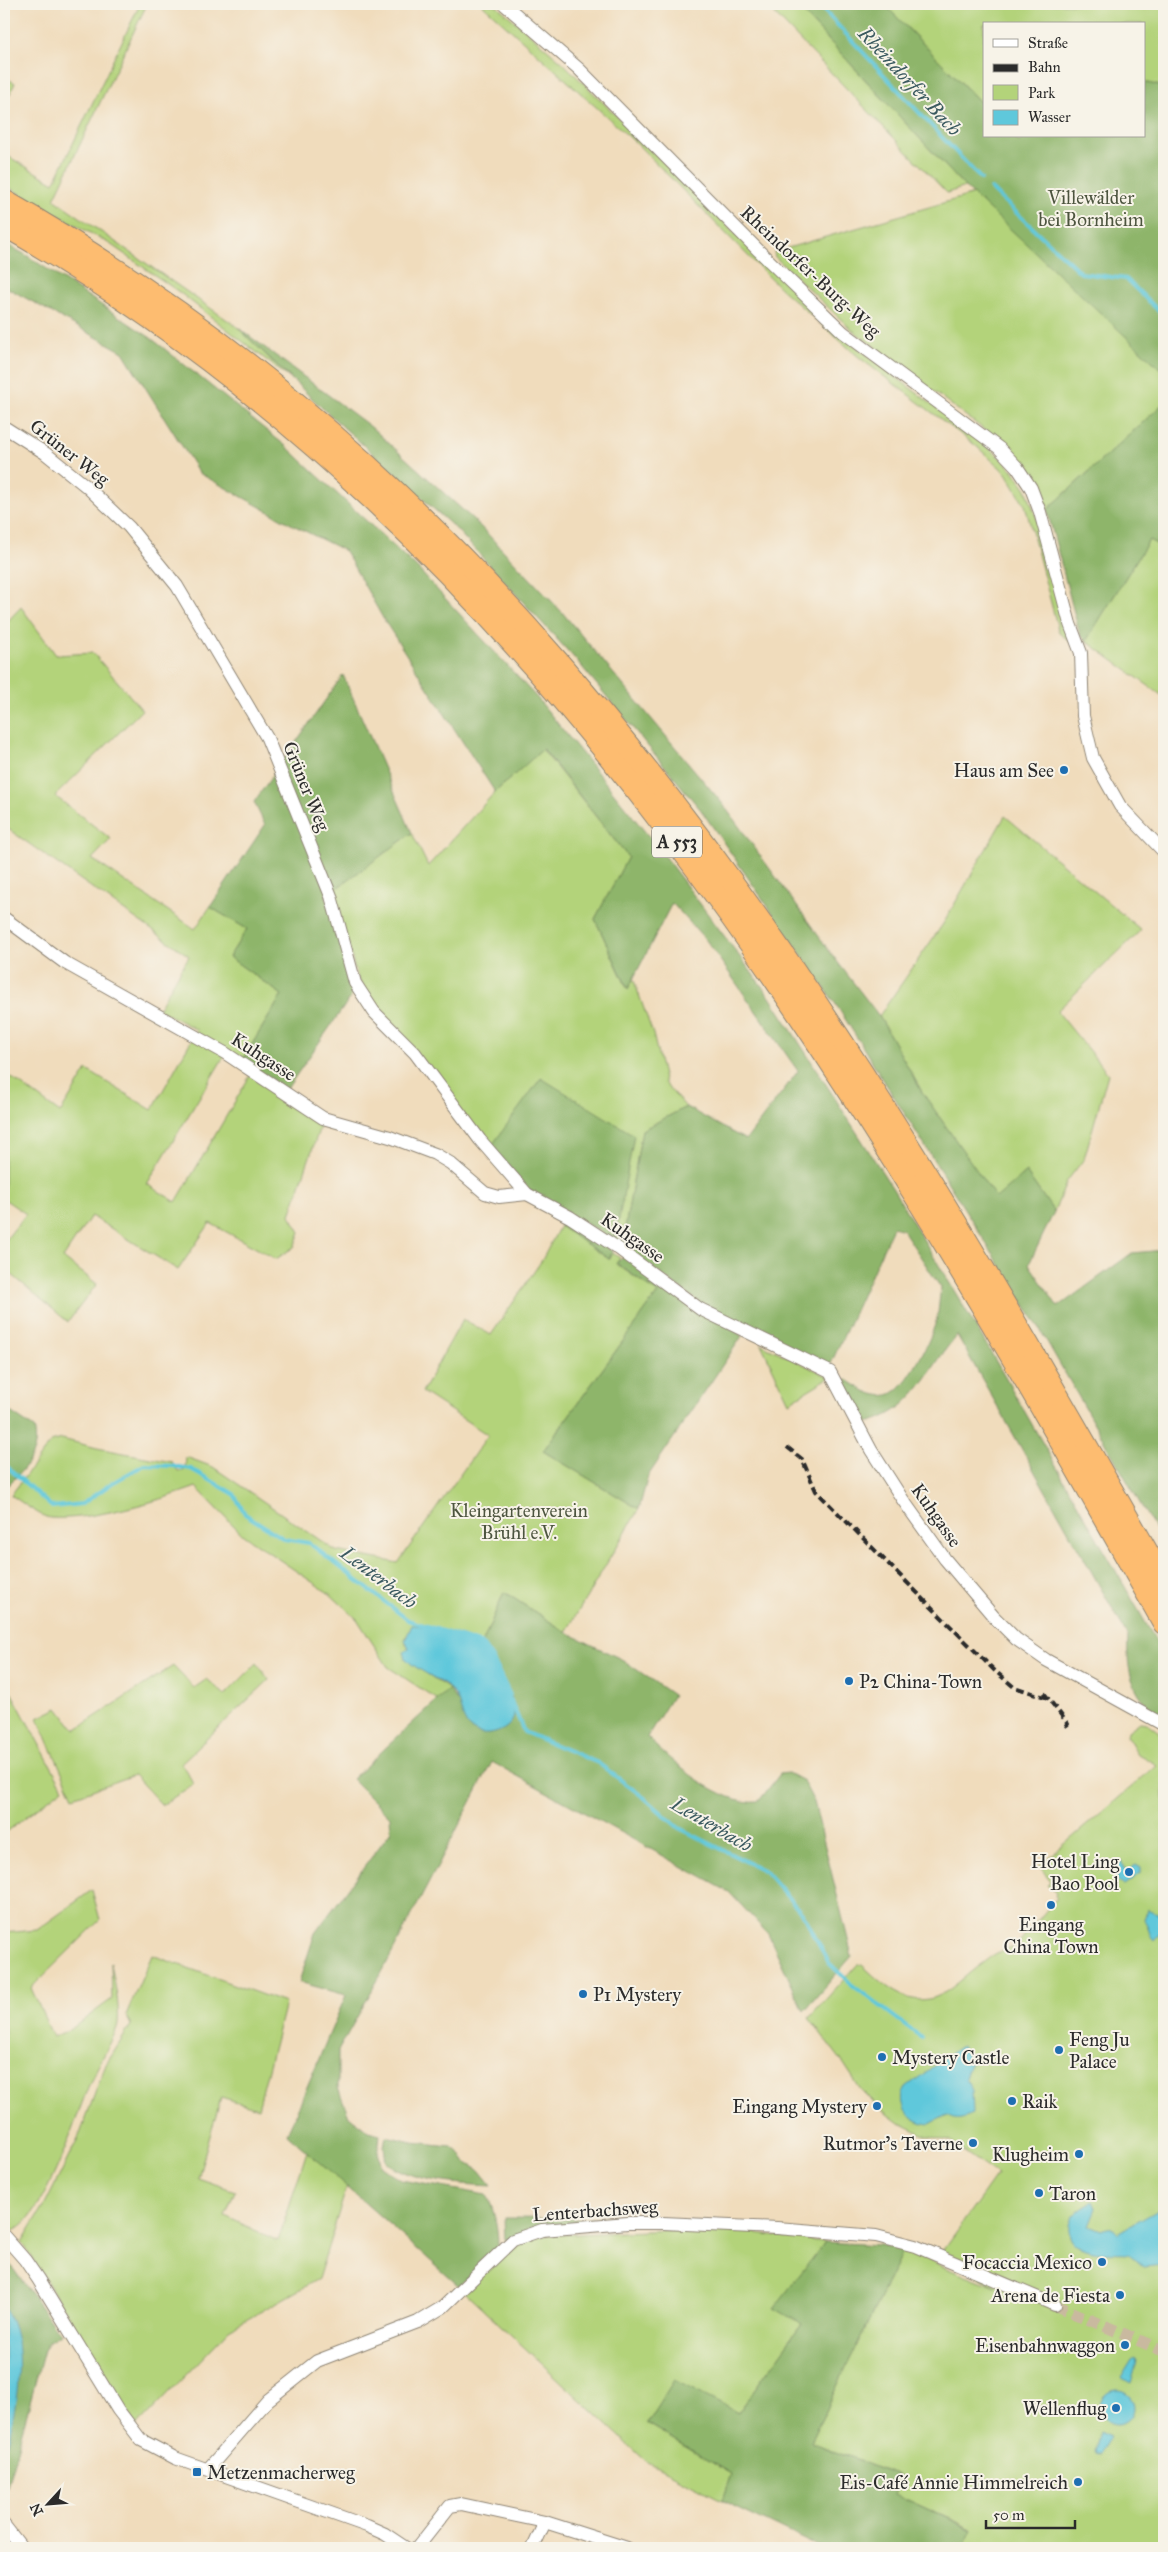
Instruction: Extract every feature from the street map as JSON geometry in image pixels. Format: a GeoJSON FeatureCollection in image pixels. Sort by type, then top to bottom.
{"type":"FeatureCollection","features":[{"type":"Feature","properties":{"kind":"highway","name":"A 553"},"geometry":{"type":"LineString","coordinates":[[4,201],[109,264],[164,302],[297,404],[449,545],[570,676],[698,834],[747,902],[848,1052],[968,1241],[1164,1582]]}},
{"type":"Feature","properties":{"kind":"highway","name":"A 553"},"geometry":{"type":"LineString","coordinates":[[4,224],[97,281],[152,318],[230,376],[330,460],[434,558],[496,624],[625,774],[682,849],[779,984],[906,1177],[1012,1354],[1164,1623]]}},
{"type":"Feature","properties":{"kind":"street","name":"Rheindorfer-Burg-Weg"},"geometry":{"type":"LineString","coordinates":[[504,4],[579,69],[759,251],[843,332],[998,448],[1018,467],[1031,488],[1040,512],[1081,654],[1083,716],[1093,758],[1120,806],[1164,852]]}},
{"type":"Feature","properties":{"kind":"street","name":"Grüner Weg"},"geometry":{"type":"LineString","coordinates":[[4,427],[45,453],[86,486],[129,527],[176,586],[267,738],[331,896],[355,983],[374,1012],[415,1053],[480,1140],[527,1194]]}},
{"type":"Feature","properties":{"kind":"street","name":"Kuhgasse"},"geometry":{"type":"LineString","coordinates":[[4,918],[65,963],[225,1053],[323,1118],[418,1146],[450,1163],[485,1193],[499,1197],[527,1194],[570,1216],[624,1252],[700,1309],[830,1372],[871,1450],[903,1500],[944,1558],[994,1617],[1016,1639],[1046,1660],[1143,1711],[1164,1725]]}},
{"type":"Feature","properties":{"kind":"street","name":"Lenterbachsweg"},"geometry":{"type":"LineString","coordinates":[[208,2469],[268,2400],[317,2362],[388,2335],[435,2312],[513,2240],[535,2232],[628,2223],[663,2223],[777,2228],[876,2236],[915,2246],[1055,2305]]}},
{"type":"Feature","properties":{"kind":"street"},"geometry":{"type":"LineString","coordinates":[[4,2236],[25,2260],[38,2279],[132,2431],[151,2447],[367,2526],[385,2534],[406,2548]]}},
{"type":"Feature","properties":{"kind":"street"},"geometry":{"type":"LineString","coordinates":[[417,2548],[450,2506],[461,2504],[545,2522],[627,2548]]}},
{"type":"Feature","properties":{"kind":"street"},"geometry":{"type":"LineString","coordinates":[[533,2548],[545,2522]]}},
{"type":"Feature","properties":{"kind":"street"},"geometry":{"type":"LineString","coordinates":[[4,2525],[22,2548]]}},
{"type":"Feature","properties":{"kind":"green space"},"geometry":{"type":"Polygon","coordinates":[[[140,4],[147,4],[54,199],[236,326],[292,380],[179,292],[110,244],[4,185],[4,154],[54,183],[140,4]]]}},
{"type":"Feature","properties":{"kind":"green space"},"geometry":{"type":"Polygon","coordinates":[[[482,4],[495,4],[561,61],[829,326],[993,451],[1013,470],[1026,489],[1036,516],[1071,642],[1059,633],[1025,505],[1006,473],[975,445],[861,359],[780,288],[637,144],[482,4]]]}},
{"type":"Feature","properties":{"kind":"green space"},"geometry":{"type":"Polygon","coordinates":[[[765,4],[795,4],[965,187],[947,193],[765,4]]]}},
{"type":"Feature","properties":{"kind":"green space","name":"Villewälder bei Bornheim"},"geometry":{"type":"Polygon","coordinates":[[[795,4],[884,4],[983,105],[983,138],[1016,138],[1019,142],[1022,138],[1146,138],[1146,82],[1164,87],[1164,372],[965,187],[795,4]]]}},
{"type":"Feature","properties":{"kind":"green space"},"geometry":{"type":"Polygon","coordinates":[[[884,4],[1164,4],[1164,87],[1146,82],[1146,22],[983,22],[983,105],[884,4]]]}},
{"type":"Feature","properties":{"kind":"green space"},"geometry":{"type":"Polygon","coordinates":[[[4,77],[15,83],[4,106],[4,77]]]}},
{"type":"Feature","properties":{"kind":"green space"},"geometry":{"type":"Polygon","coordinates":[[[1164,93],[1086,298],[1164,372],[1164,403],[1047,510],[1031,475],[1011,450],[851,329],[775,257],[774,252],[974,194],[993,212],[1140,138],[1146,138],[1146,132],[1164,93]]]}},
{"type":"Feature","properties":{"kind":"green space"},"geometry":{"type":"Polygon","coordinates":[[[4,243],[26,255],[151,338],[287,447],[417,568],[538,699],[659,849],[770,997],[893,1189],[982,1337],[1164,1655],[1164,1719],[1153,1711],[1138,1693],[1128,1662],[1128,1636],[957,1335],[928,1376],[908,1400],[895,1411],[862,1424],[843,1383],[846,1379],[866,1391],[882,1396],[896,1391],[918,1362],[937,1318],[941,1288],[903,1230],[893,1227],[829,1368],[704,1306],[622,1246],[642,1130],[686,1107],[746,1140],[798,1071],[706,940],[672,903],[628,989],[595,919],[628,857],[543,749],[495,792],[384,620],[345,551],[291,524],[199,473],[123,352],[4,286],[4,243]]]}},
{"type":"Feature","properties":{"kind":"green space"},"geometry":{"type":"Polygon","coordinates":[[[236,326],[371,427],[476,522],[561,611],[722,803],[879,1016],[922,1092],[996,1198],[1026,1172],[1054,1212],[1029,1264],[1058,1307],[1132,1253],[1164,1250],[1164,1545],[1038,1326],[837,1006],[701,810],[578,662],[457,530],[319,405],[236,326]]]}},
{"type":"Feature","properties":{"kind":"green space"},"geometry":{"type":"Polygon","coordinates":[[[1164,403],[1164,548],[1149,540],[1086,641],[1080,635],[1047,510],[1164,403]]]}},
{"type":"Feature","properties":{"kind":"green space"},"geometry":{"type":"Polygon","coordinates":[[[1149,540],[1164,548],[1164,697],[1086,641],[1149,540]]]}},
{"type":"Feature","properties":{"kind":"green space"},"geometry":{"type":"Polygon","coordinates":[[[21,607],[56,655],[93,653],[142,710],[55,796],[111,839],[92,859],[195,929],[210,907],[247,929],[229,957],[282,995],[243,1059],[228,1050],[147,1184],[176,1202],[251,1074],[322,1121],[290,1215],[300,1232],[294,1247],[276,1259],[210,1223],[178,1270],[91,1216],[63,1258],[97,1284],[68,1322],[4,1268],[4,1242],[26,1214],[4,1199],[4,1072],[60,1113],[87,1070],[152,1110],[197,1030],[158,1009],[189,956],[8,829],[4,829],[4,625],[21,607]]]}},
{"type":"Feature","properties":{"kind":"green space"},"geometry":{"type":"Polygon","coordinates":[[[343,675],[412,833],[326,896],[355,991],[286,1090],[243,1059],[282,995],[229,957],[247,929],[210,907],[265,825],[254,802],[343,675]]]}},
{"type":"Feature","properties":{"kind":"green space"},"geometry":{"type":"Polygon","coordinates":[[[542,749],[628,857],[595,919],[627,988],[633,978],[653,1034],[665,1084],[686,1107],[642,1130],[622,1246],[490,1148],[375,1007],[358,979],[332,891],[412,833],[428,866],[495,792],[542,749]]]}},
{"type":"Feature","properties":{"kind":"green space"},"geometry":{"type":"Polygon","coordinates":[[[1005,816],[1141,930],[1057,1011],[1108,1074],[1084,1159],[1067,1181],[1054,1212],[1026,1172],[996,1199],[922,1092],[879,1016],[943,924],[1005,816]]]}},
{"type":"Feature","properties":{"kind":"green space"},"geometry":{"type":"Polygon","coordinates":[[[541,1078],[634,1135],[615,1241],[529,1190],[490,1148],[541,1078]]]}},
{"type":"Feature","properties":{"kind":"green space"},"geometry":{"type":"Polygon","coordinates":[[[562,1220],[613,1251],[609,1259],[560,1226],[562,1220]]]}},
{"type":"Feature","properties":{"kind":"green space","name":"Kleingartenverein Brühl e.V."},"geometry":{"type":"Polygon","coordinates":[[[560,1226],[609,1259],[613,1253],[620,1258],[616,1264],[658,1293],[543,1451],[639,1509],[566,1632],[504,1592],[482,1644],[423,1625],[406,1636],[406,1644],[409,1648],[406,1659],[449,1689],[438,1700],[388,1667],[357,1619],[330,1594],[243,1535],[196,1487],[124,1509],[66,1518],[50,1518],[41,1515],[11,1495],[51,1442],[62,1439],[97,1448],[172,1462],[178,1471],[185,1470],[186,1457],[213,1467],[336,1551],[398,1563],[488,1435],[422,1392],[463,1319],[491,1335],[542,1260],[560,1226]]]}},
{"type":"Feature","properties":{"kind":"green space"},"geometry":{"type":"Polygon","coordinates":[[[625,1256],[742,1336],[648,1476],[639,1509],[543,1451],[658,1293],[616,1263],[625,1256]]]}},
{"type":"Feature","properties":{"kind":"green space"},"geometry":{"type":"Polygon","coordinates":[[[761,1344],[830,1377],[789,1402],[761,1344]]]}},
{"type":"Feature","properties":{"kind":"green space"},"geometry":{"type":"Polygon","coordinates":[[[6,1409],[34,1428],[35,1446],[23,1469],[4,1489],[4,1412],[6,1409]]]}},
{"type":"Feature","properties":{"kind":"green space"},"geometry":{"type":"Polygon","coordinates":[[[504,1592],[566,1632],[623,1660],[673,1695],[647,1737],[669,1758],[698,1780],[729,1797],[758,1802],[780,1774],[788,1773],[803,1781],[814,1802],[852,1956],[804,2011],[768,1934],[729,1892],[492,1762],[380,1976],[338,2051],[338,2088],[349,2116],[368,2131],[380,2134],[378,2152],[382,2167],[401,2180],[487,2195],[496,2221],[498,2248],[459,2286],[287,2134],[346,1995],[299,1982],[315,1933],[391,1831],[390,1817],[352,1779],[449,1689],[457,1701],[493,1660],[482,1644],[504,1592]]]}},
{"type":"Feature","properties":{"kind":"green space"},"geometry":{"type":"Polygon","coordinates":[[[257,1663],[269,1680],[181,1763],[194,1784],[162,1805],[134,1775],[73,1797],[38,1718],[58,1708],[75,1730],[173,1666],[194,1688],[207,1679],[225,1695],[257,1663]]]}},
{"type":"Feature","properties":{"kind":"green space"},"geometry":{"type":"Polygon","coordinates":[[[4,1679],[63,1788],[4,1834],[4,1679]]]}},
{"type":"Feature","properties":{"kind":"green space"},"geometry":{"type":"Polygon","coordinates":[[[1140,1722],[1147,1723],[1164,1736],[1164,2548],[963,2548],[972,2529],[894,2494],[902,2478],[810,2442],[903,2250],[996,2287],[941,2253],[997,2175],[949,2141],[922,2134],[900,2123],[877,2106],[861,2090],[809,2018],[857,1965],[862,1965],[878,1980],[905,1997],[925,2000],[941,1995],[996,1954],[1014,1948],[1057,1898],[1055,1896],[1056,1893],[1048,1886],[1051,1881],[1039,1866],[1157,1765],[1138,1754],[1127,1736],[1128,1731],[1140,1722]]]}},
{"type":"Feature","properties":{"kind":"green space"},"geometry":{"type":"Polygon","coordinates":[[[92,1890],[100,1920],[31,1988],[53,2037],[71,2029],[112,1999],[111,1963],[118,2008],[117,2028],[89,2085],[67,2144],[45,2193],[20,2227],[7,2232],[4,2230],[4,1933],[37,1930],[92,1890]]]}},
{"type":"Feature","properties":{"kind":"green space"},"geometry":{"type":"Polygon","coordinates":[[[152,1955],[285,2003],[258,2108],[221,2097],[198,2178],[235,2191],[225,2216],[278,2241],[307,2151],[347,2186],[318,2279],[230,2329],[137,2426],[22,2242],[46,2203],[80,2134],[105,2066],[131,2025],[126,2015],[152,1955]]]}},
{"type":"Feature","properties":{"kind":"green space"},"geometry":{"type":"Polygon","coordinates":[[[386,2136],[412,2142],[451,2146],[458,2151],[465,2162],[479,2170],[492,2186],[437,2181],[397,2169],[386,2162],[384,2146],[386,2136]]]}},
{"type":"Feature","properties":{"kind":"green space"},"geometry":{"type":"Polygon","coordinates":[[[504,2218],[602,2219],[505,2240],[504,2218]]]}},
{"type":"Feature","properties":{"kind":"green space"},"geometry":{"type":"Polygon","coordinates":[[[671,2230],[749,2232],[825,2242],[775,2308],[802,2324],[738,2413],[674,2381],[647,2423],[731,2474],[722,2500],[647,2462],[465,2292],[502,2255],[534,2236],[671,2230]]]}},
{"type":"Feature","properties":{"kind":"green space"},"geometry":{"type":"Polygon","coordinates":[[[825,2242],[880,2245],[903,2250],[810,2442],[902,2478],[895,2494],[972,2530],[963,2548],[822,2548],[722,2500],[731,2474],[647,2423],[674,2380],[738,2413],[802,2324],[774,2308],[825,2242]]]}},
{"type":"Feature","properties":{"kind":"green space"},"geometry":{"type":"Polygon","coordinates":[[[4,2256],[60,2334],[49,2341],[44,2350],[4,2498],[4,2450],[8,2444],[18,2375],[13,2327],[4,2308],[4,2256]]]}},
{"type":"Feature","properties":{"kind":"water"},"geometry":{"type":"Polygon","coordinates":[[[412,1625],[457,1634],[481,1644],[486,1649],[497,1666],[511,1699],[514,1715],[509,1725],[491,1734],[479,1733],[470,1728],[464,1719],[455,1695],[450,1689],[406,1659],[404,1652],[409,1648],[405,1640],[412,1625]]]}},
{"type":"Feature","properties":{"kind":"water","name":"Hotel Ling Bao Pool"},"geometry":{"type":"Polygon","coordinates":[[[1121,1860],[1124,1869],[1130,1870],[1136,1864],[1141,1867],[1141,1873],[1124,1885],[1118,1882],[1117,1878],[1116,1866],[1121,1860]]]}},
{"type":"Feature","properties":{"kind":"water"},"geometry":{"type":"Polygon","coordinates":[[[1148,1909],[1164,1916],[1164,1932],[1160,1933],[1154,1940],[1144,1920],[1148,1909]]]}},
{"type":"Feature","properties":{"kind":"water"},"geometry":{"type":"Polygon","coordinates":[[[962,2045],[970,2063],[965,2079],[972,2090],[973,2114],[963,2118],[947,2115],[930,2124],[911,2117],[902,2100],[906,2087],[962,2045]]]}},
{"type":"Feature","properties":{"kind":"water"},"geometry":{"type":"Polygon","coordinates":[[[1093,2201],[1096,2208],[1089,2225],[1101,2230],[1113,2228],[1118,2233],[1160,2209],[1164,2211],[1164,2265],[1144,2267],[1128,2253],[1096,2251],[1084,2249],[1076,2245],[1072,2240],[1069,2225],[1078,2211],[1093,2201]]]}},
{"type":"Feature","properties":{"kind":"water"},"geometry":{"type":"Polygon","coordinates":[[[4,2308],[12,2322],[16,2339],[18,2374],[11,2428],[8,2444],[4,2450],[4,2308]]]}},
{"type":"Feature","properties":{"kind":"water"},"geometry":{"type":"Polygon","coordinates":[[[1135,2358],[1137,2361],[1131,2383],[1121,2378],[1135,2358]]]}},
{"type":"Feature","properties":{"kind":"water"},"geometry":{"type":"Polygon","coordinates":[[[1117,2390],[1124,2391],[1129,2395],[1133,2400],[1133,2414],[1129,2419],[1124,2423],[1117,2424],[1110,2423],[1105,2419],[1101,2414],[1100,2407],[1101,2400],[1105,2395],[1110,2391],[1117,2390]]]}},
{"type":"Feature","properties":{"kind":"water"},"geometry":{"type":"Polygon","coordinates":[[[1099,2432],[1110,2437],[1099,2455],[1096,2455],[1094,2452],[1099,2432]]]}},
{"type":"Feature","properties":{"kind":"waterway","name":"Rheindorfer Bach"},"geometry":{"type":"LineString","coordinates":[[818,4],[981,179]]}},
{"type":"Feature","properties":{"kind":"waterway"},"geometry":{"type":"LineString","coordinates":[[991,189],[1081,273],[1126,279],[1164,316]]}},
{"type":"Feature","properties":{"kind":"waterway","name":"Lenterbach"},"geometry":{"type":"LineString","coordinates":[[4,1464],[52,1507],[82,1504],[112,1483],[144,1465],[191,1469],[234,1494],[245,1514],[284,1539],[309,1543],[408,1620],[482,1644],[493,1660],[510,1695]]}},
{"type":"Feature","properties":{"kind":"waterway","name":"Lenterbach"},"geometry":{"type":"LineString","coordinates":[[511,1701],[524,1732],[598,1763],[646,1799],[679,1828],[765,1871],[805,1917],[829,1963],[851,1984],[921,2037]]}},
{"type":"Feature","properties":{"kind":"tunnel"},"geometry":{"type":"LineString","coordinates":[[1055,2305],[1164,2351]]}},
{"type":"Feature","properties":{"kind":"railway"},"geometry":{"type":"LineString","coordinates":[[787,1447],[802,1459],[816,1491],[995,1671],[1014,1687],[1048,1698]]}},
{"type":"Feature","properties":{"kind":"railway"},"geometry":{"type":"LineString","coordinates":[[1044,1693],[1068,1724],[1065,1726]]}},
{"type":"Feature","properties":{"kind":"place","name":"Haus am See"},"geometry":{"type":"Point","coordinates":[1064,770]}},
{"type":"Feature","properties":{"kind":"place","name":"P2 China-Town"},"geometry":{"type":"Point","coordinates":[849,1681]}},
{"type":"Feature","properties":{"kind":"place","name":"Hotel Ling Bao Pool"},"geometry":{"type":"Point","coordinates":[1129,1872]}},
{"type":"Feature","properties":{"kind":"place","name":"Eingang China Town"},"geometry":{"type":"Point","coordinates":[1051,1905]}},
{"type":"Feature","properties":{"kind":"place","name":"P1 Mystery"},"geometry":{"type":"Point","coordinates":[583,1994]}},
{"type":"Feature","properties":{"kind":"place","name":"Feng Ju Palace"},"geometry":{"type":"Point","coordinates":[1059,2050]}},
{"type":"Feature","properties":{"kind":"place","name":"Mystery Castle"},"geometry":{"type":"Point","coordinates":[882,2057]}},
{"type":"Feature","properties":{"kind":"place","name":"Raik"},"geometry":{"type":"Point","coordinates":[1012,2101]}},
{"type":"Feature","properties":{"kind":"place","name":"Eingang Mystery"},"geometry":{"type":"Point","coordinates":[877,2106]}},
{"type":"Feature","properties":{"kind":"place","name":"Rutmor's Taverne"},"geometry":{"type":"Point","coordinates":[973,2143]}},
{"type":"Feature","properties":{"kind":"place","name":"Klugheim"},"geometry":{"type":"Point","coordinates":[1079,2154]}},
{"type":"Feature","properties":{"kind":"place","name":"Taron"},"geometry":{"type":"Point","coordinates":[1039,2193]}},
{"type":"Feature","properties":{"kind":"place","name":"Focaccia Mexico"},"geometry":{"type":"Point","coordinates":[1102,2262]}},
{"type":"Feature","properties":{"kind":"place","name":"Arena de Fiesta"},"geometry":{"type":"Point","coordinates":[1120,2295]}},
{"type":"Feature","properties":{"kind":"place","name":"Eisenbahnwaggon"},"geometry":{"type":"Point","coordinates":[1125,2345]}},
{"type":"Feature","properties":{"kind":"place","name":"Wellenflug"},"geometry":{"type":"Point","coordinates":[1116,2408]}},
{"type":"Feature","properties":{"kind":"place","name":"Metzenmacherweg"},"geometry":{"type":"Point","coordinates":[197,2472]}},
{"type":"Feature","properties":{"kind":"place","name":"Eis-Café Annie Himmelreich"},"geometry":{"type":"Point","coordinates":[1078,2482]}}]}
